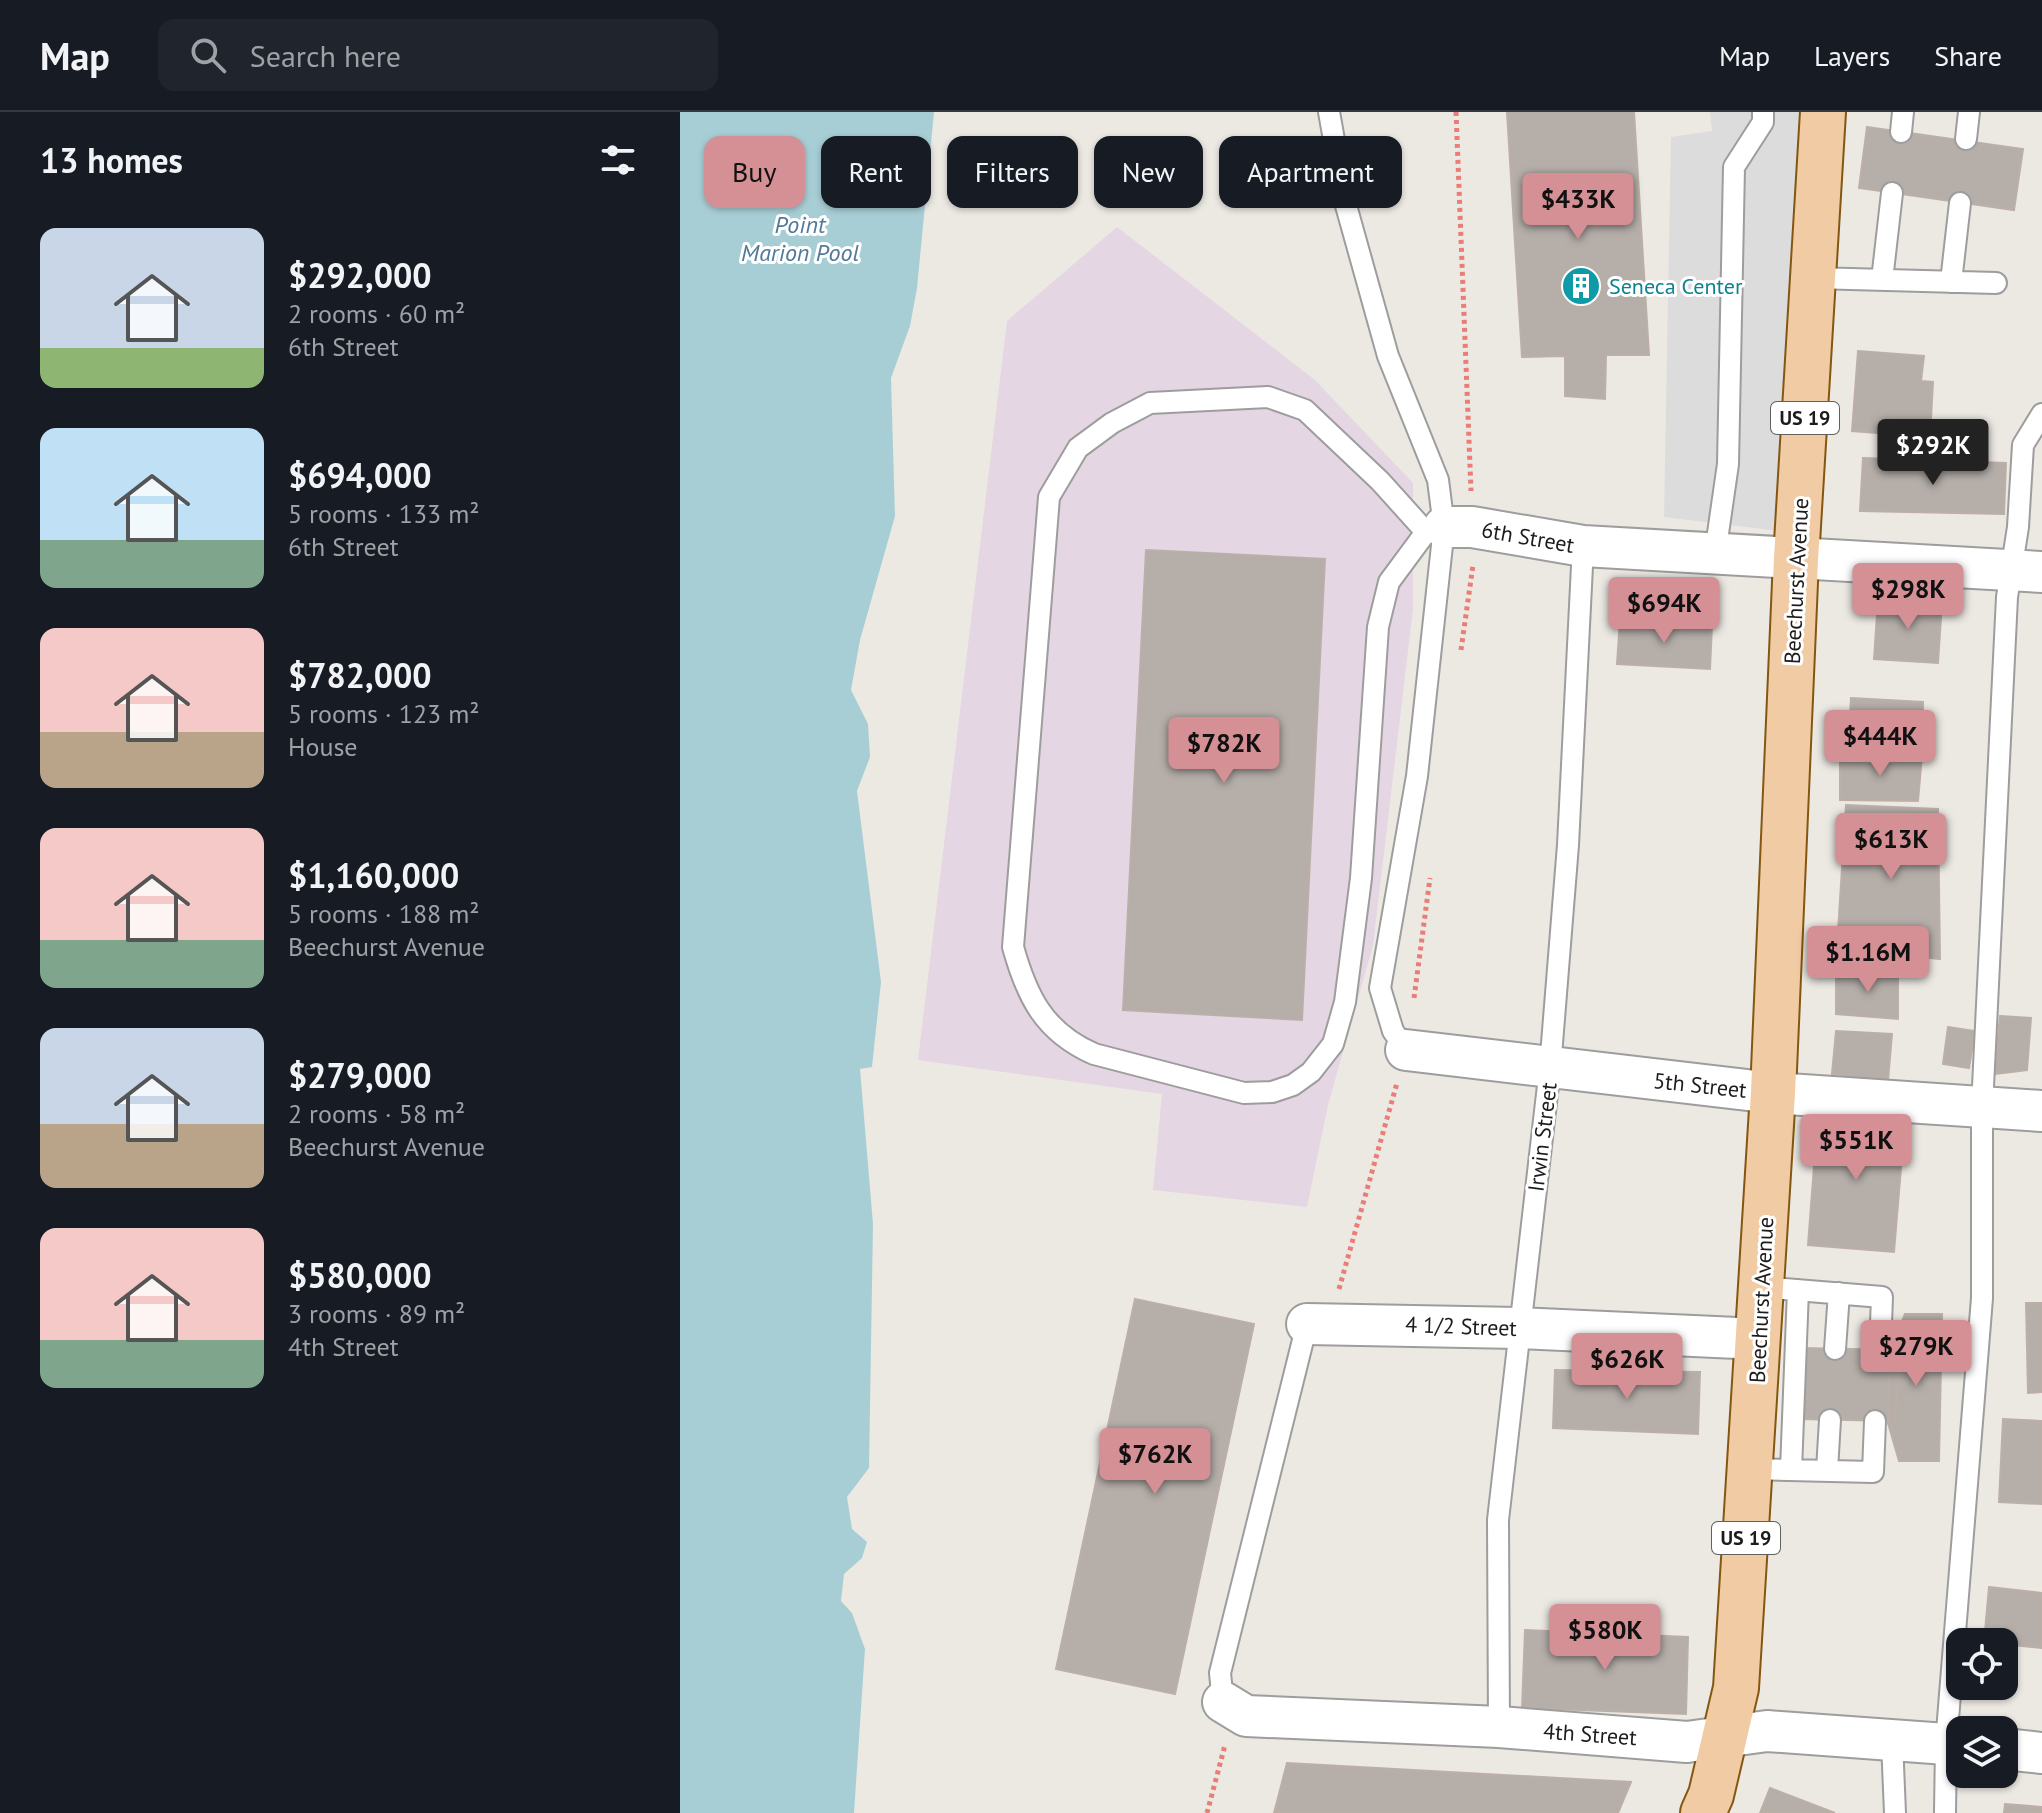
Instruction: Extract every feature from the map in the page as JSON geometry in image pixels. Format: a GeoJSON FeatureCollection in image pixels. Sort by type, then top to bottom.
{"type":"FeatureCollection","features":[{"type":"Feature","properties":{"kind":"main road","name":"Beechurst Avenue"},"geometry":{"type":"LineString","coordinates":[[1703,1813],[1726,1736],[1736,1688],[1771,1469],[1759,1339],[1780,1289],[1773,1093],[1796,559],[1823,112]]}},
{"type":"Feature","properties":{"kind":"street","name":"6th Street"},"geometry":{"type":"LineString","coordinates":[[1435,530],[1472,527],[1583,546],[2026,571]]}},
{"type":"Feature","properties":{"kind":"street","name":"5th Street"},"geometry":{"type":"LineString","coordinates":[[1406,1050],[1773,1093],[2042,1111]]}},
{"type":"Feature","properties":{"kind":"street","name":"4 1/2 Street"},"geometry":{"type":"LineString","coordinates":[[1307,1324],[1518,1328],[1759,1339]]}},
{"type":"Feature","properties":{"kind":"street","name":"4th Street"},"geometry":{"type":"LineString","coordinates":[[1223,1702],[1246,1716],[1499,1727],[1687,1742],[1767,1731],[1946,1744]]}},
{"type":"Feature","properties":{"kind":"street"},"geometry":{"type":"LineString","coordinates":[[2018,1750],[2042,1753]]}},
{"type":"Feature","properties":{"kind":"lane"},"geometry":{"type":"LineString","coordinates":[[1329,112],[1345,202],[1388,356],[1438,480],[1417,776],[1380,988],[1393,1031],[1406,1050]]}},
{"type":"Feature","properties":{"kind":"lane"},"geometry":{"type":"LineString","coordinates":[[1715,554],[1728,464],[1734,167],[1763,122],[1763,112]]}},
{"type":"Feature","properties":{"kind":"lane"},"geometry":{"type":"LineString","coordinates":[[1966,139],[1969,112]]}},
{"type":"Feature","properties":{"kind":"lane"},"geometry":{"type":"LineString","coordinates":[[1882,280],[1892,193]]}},
{"type":"Feature","properties":{"kind":"lane"},"geometry":{"type":"LineString","coordinates":[[1951,282],[1960,203]]}},
{"type":"Feature","properties":{"kind":"lane"},"geometry":{"type":"LineString","coordinates":[[1814,278],[1996,283]]}},
{"type":"Feature","properties":{"kind":"lane"},"geometry":{"type":"LineString","coordinates":[[1268,397],[1305,410],[1435,530],[1389,582],[1378,627],[1361,878],[1345,1002],[1333,1044],[1311,1072],[1293,1085],[1272,1092],[1244,1093],[1094,1054],[1071,1044],[1035,1008],[1024,986],[1013,947],[1049,497],[1078,448],[1112,423],[1150,403],[1268,397]]}},
{"type":"Feature","properties":{"kind":"lane"},"geometry":{"type":"LineString","coordinates":[[1955,1716],[1982,1298],[1982,1107],[2026,571],[2018,527],[2023,445],[2042,414]]}},
{"type":"Feature","properties":{"kind":"lane","name":"Irwin Street"},"geometry":{"type":"LineString","coordinates":[[1499,1727],[1498,1520],[1550,1068],[1568,845],[1583,546]]}},
{"type":"Feature","properties":{"kind":"lane"},"geometry":{"type":"LineString","coordinates":[[1875,1421],[1873,1472],[1771,1469],[1780,1289],[1882,1297],[1880,1350]]}},
{"type":"Feature","properties":{"kind":"lane"},"geometry":{"type":"LineString","coordinates":[[1835,1349],[1839,1293]]}},
{"type":"Feature","properties":{"kind":"lane"},"geometry":{"type":"LineString","coordinates":[[1223,1702],[1220,1673],[1307,1324]]}},
{"type":"Feature","properties":{"kind":"lane"},"geometry":{"type":"LineString","coordinates":[[1827,1470],[1830,1420]]}},
{"type":"Feature","properties":{"kind":"lane"},"geometry":{"type":"LineString","coordinates":[[1892,1741],[1895,1813]]}},
{"type":"Feature","properties":{"kind":"lane"},"geometry":{"type":"LineString","coordinates":[[1945,1813],[1948,1788]]}},
{"type":"Feature","properties":{"kind":"shaded area"},"geometry":{"type":"Polygon","coordinates":[[[1710,112],[1803,112],[1779,531],[1664,517],[1671,137],[1712,131],[1710,112]]]}},
{"type":"Feature","properties":{"kind":"shaded area"},"geometry":{"type":"Polygon","coordinates":[[[1117,227],[1315,380],[1413,483],[1413,609],[1373,945],[1328,1105],[1307,1207],[1153,1190],[1162,1094],[918,1060],[1007,321],[1117,227]]]}},
{"type":"Feature","properties":{"kind":"water","name":"Point Marion Pool"},"geometry":{"type":"Polygon","coordinates":[[[680,112],[934,112],[931,143],[931,136],[821,136],[821,208],[925,208],[910,326],[891,378],[895,516],[860,640],[851,690],[868,724],[870,757],[857,791],[881,982],[872,1067],[860,1069],[873,1224],[869,1468],[847,1497],[852,1529],[867,1542],[862,1558],[844,1574],[841,1601],[852,1613],[865,1649],[854,1813],[680,1813],[680,112]]]}},
{"type":"Feature","properties":{"kind":"building","name":"Seneca Center"},"geometry":{"type":"Polygon","coordinates":[[[1507,112],[1634,112],[1649,355],[1606,355],[1605,399],[1565,396],[1565,356],[1522,357],[1507,112]]]}},
{"type":"Feature","properties":{"kind":"building"},"geometry":{"type":"Polygon","coordinates":[[[1867,127],[2023,149],[2014,210],[1859,188],[1867,127]]]}},
{"type":"Feature","properties":{"kind":"building"},"geometry":{"type":"Polygon","coordinates":[[[1858,351],[1924,356],[1921,381],[1933,382],[1930,437],[1852,431],[1858,351]]]}},
{"type":"Feature","properties":{"kind":"building"},"geometry":{"type":"Polygon","coordinates":[[[1863,458],[2006,463],[2004,514],[1860,511],[1863,458]]]}},
{"type":"Feature","properties":{"kind":"building"},"geometry":{"type":"Polygon","coordinates":[[[1146,550],[1325,559],[1302,1020],[1123,1010],[1146,550]]]}},
{"type":"Feature","properties":{"kind":"building"},"geometry":{"type":"Polygon","coordinates":[[[1878,599],[1942,603],[1938,663],[1874,659],[1878,599]]]}},
{"type":"Feature","properties":{"kind":"building"},"geometry":{"type":"Polygon","coordinates":[[[1620,619],[1712,626],[1710,669],[1617,664],[1620,619]]]}},
{"type":"Feature","properties":{"kind":"building"},"geometry":{"type":"Polygon","coordinates":[[[1851,698],[1923,702],[1922,755],[1848,749],[1851,698]]]}},
{"type":"Feature","properties":{"kind":"building"},"geometry":{"type":"Polygon","coordinates":[[[1922,755],[1918,801],[1840,800],[1840,757],[1922,755]]]}},
{"type":"Feature","properties":{"kind":"building"},"geometry":{"type":"Polygon","coordinates":[[[1846,805],[1938,809],[1940,959],[1837,947],[1846,805]]]}},
{"type":"Feature","properties":{"kind":"building"},"geometry":{"type":"Polygon","coordinates":[[[1898,969],[1898,1019],[1836,1014],[1836,973],[1898,969]]]}},
{"type":"Feature","properties":{"kind":"building"},"geometry":{"type":"Polygon","coordinates":[[[2000,1016],[2031,1018],[2027,1070],[1994,1074],[2000,1016]]]}},
{"type":"Feature","properties":{"kind":"building"},"geometry":{"type":"Polygon","coordinates":[[[1948,1027],[1975,1031],[1969,1068],[1943,1064],[1948,1027]]]}},
{"type":"Feature","properties":{"kind":"building"},"geometry":{"type":"Polygon","coordinates":[[[1836,1031],[1892,1034],[1888,1081],[1832,1074],[1836,1031]]]}},
{"type":"Feature","properties":{"kind":"building"},"geometry":{"type":"Polygon","coordinates":[[[1818,1113],[1905,1120],[1894,1252],[1808,1245],[1818,1113]]]}},
{"type":"Feature","properties":{"kind":"building"},"geometry":{"type":"Polygon","coordinates":[[[1135,1299],[1254,1324],[1175,1694],[1056,1669],[1135,1299]]]}},
{"type":"Feature","properties":{"kind":"building"},"geometry":{"type":"Polygon","coordinates":[[[2026,1303],[2042,1303],[2042,1392],[2028,1393],[2026,1303]]]}},
{"type":"Feature","properties":{"kind":"building"},"geometry":{"type":"Polygon","coordinates":[[[1905,1314],[1942,1314],[1939,1461],[1899,1461],[1888,1423],[1890,1350],[1905,1314]]]}},
{"type":"Feature","properties":{"kind":"building"},"geometry":{"type":"Polygon","coordinates":[[[1801,1348],[1900,1350],[1895,1421],[1800,1419],[1801,1348]]]}},
{"type":"Feature","properties":{"kind":"building"},"geometry":{"type":"Polygon","coordinates":[[[1555,1370],[1700,1372],[1698,1434],[1553,1428],[1555,1370]]]}},
{"type":"Feature","properties":{"kind":"building"},"geometry":{"type":"Polygon","coordinates":[[[2003,1419],[2042,1421],[2042,1504],[1999,1502],[2003,1419]]]}},
{"type":"Feature","properties":{"kind":"building"},"geometry":{"type":"Polygon","coordinates":[[[1989,1587],[2042,1593],[2042,1648],[2018,1646],[2018,1628],[1985,1628],[1989,1587]]]}},
{"type":"Feature","properties":{"kind":"building"},"geometry":{"type":"Polygon","coordinates":[[[1525,1630],[1688,1637],[1686,1714],[1522,1708],[1525,1630]]]}},
{"type":"Feature","properties":{"kind":"building"},"geometry":{"type":"Polygon","coordinates":[[[1287,1763],[1631,1782],[1618,1813],[1274,1813],[1287,1763]]]}},
{"type":"Feature","properties":{"kind":"building"},"geometry":{"type":"Polygon","coordinates":[[[1770,1788],[1835,1813],[1760,1813],[1770,1788]]]}},
{"type":"Feature","properties":{"kind":"building"},"geometry":{"type":"Polygon","coordinates":[[[2005,1804],[2042,1807],[2042,1813],[2004,1813],[2005,1804]]]}},
{"type":"Feature","properties":{"kind":"place","name":"Seneca Center"},"geometry":{"type":"Point","coordinates":[1581,286]}}]}
